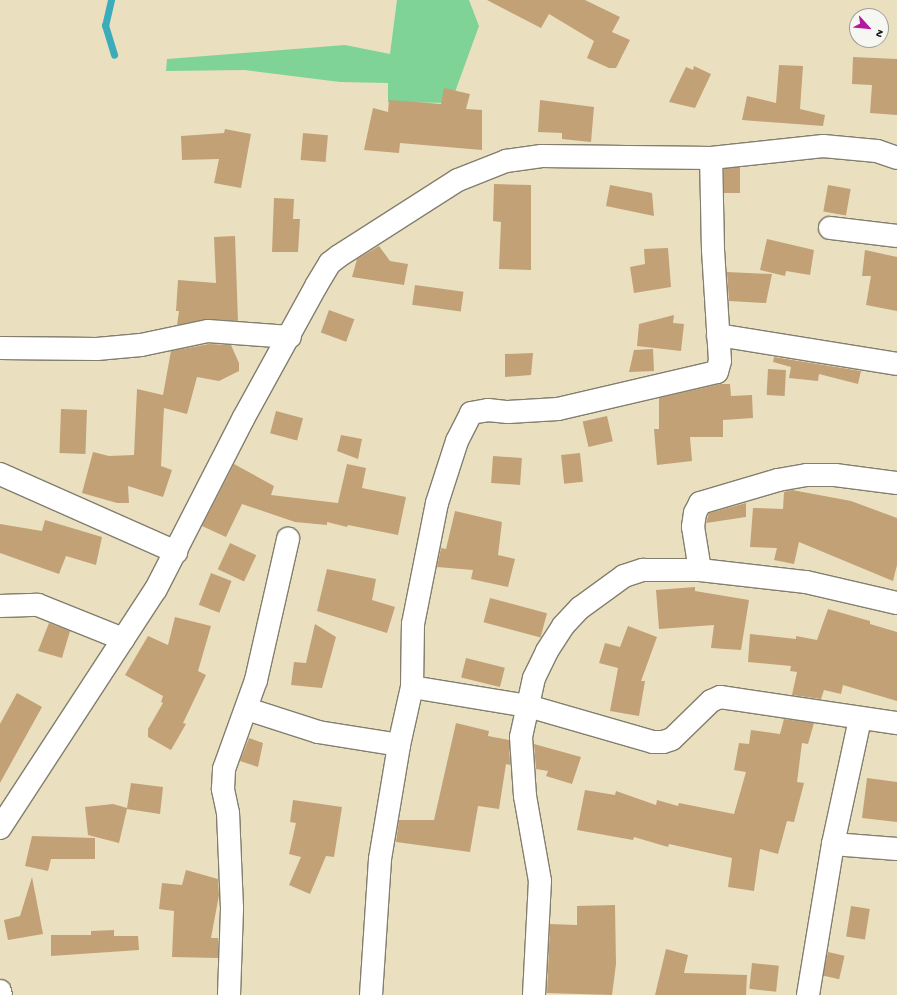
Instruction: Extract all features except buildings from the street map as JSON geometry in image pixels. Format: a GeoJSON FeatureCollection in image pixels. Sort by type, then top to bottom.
{"type":"FeatureCollection","features":[{"type":"Feature","properties":{"kind":"street"},"geometry":{"type":"LineString","coordinates":[[0,828],[156,589],[243,419],[330,263],[354,245],[458,180],[506,161],[542,156],[711,158],[823,146],[878,151],[897,158]]}},
{"type":"Feature","properties":{"kind":"street"},"geometry":{"type":"LineString","coordinates":[[371,995],[380,859],[399,745],[412,687],[413,624],[437,502],[458,442],[471,413],[488,410],[508,412],[558,409],[711,375],[717,372],[720,361],[711,158]]}},
{"type":"Feature","properties":{"kind":"street"},"geometry":{"type":"LineString","coordinates":[[830,228],[897,236]]}},
{"type":"Feature","properties":{"kind":"street"},"geometry":{"type":"LineString","coordinates":[[0,348],[104,348],[141,345],[208,331],[290,337]]}},
{"type":"Feature","properties":{"kind":"street"},"geometry":{"type":"LineString","coordinates":[[718,335],[897,364]]}},
{"type":"Feature","properties":{"kind":"street"},"geometry":{"type":"LineString","coordinates":[[0,474],[176,552]]}},
{"type":"Feature","properties":{"kind":"street"},"geometry":{"type":"LineString","coordinates":[[700,570],[693,527],[695,513],[700,503],[778,480],[807,475],[835,475],[897,483]]}},
{"type":"Feature","properties":{"kind":"street"},"geometry":{"type":"LineString","coordinates":[[229,995],[232,908],[228,813],[223,789],[224,769],[247,709],[272,615],[288,539]]}},
{"type":"Feature","properties":{"kind":"street"},"geometry":{"type":"LineString","coordinates":[[534,995],[540,881],[537,851],[525,796],[521,737],[534,678],[547,651],[563,626],[580,608],[624,576],[643,570],[700,570],[806,582],[897,603]]}},
{"type":"Feature","properties":{"kind":"street"},"geometry":{"type":"LineString","coordinates":[[0,606],[38,605],[123,639]]}},
{"type":"Feature","properties":{"kind":"street"},"geometry":{"type":"LineString","coordinates":[[412,687],[528,706],[636,738],[658,742],[672,739],[711,701],[720,697],[860,719],[897,723]]}},
{"type":"Feature","properties":{"kind":"street"},"geometry":{"type":"LineString","coordinates":[[247,709],[318,732],[399,745]]}},
{"type":"Feature","properties":{"kind":"street"},"geometry":{"type":"LineString","coordinates":[[808,995],[833,844],[860,719]]}},
{"type":"Feature","properties":{"kind":"street"},"geometry":{"type":"LineString","coordinates":[[833,844],[897,849]]}},
{"type":"Feature","properties":{"kind":"green space"},"geometry":{"type":"Polygon","coordinates":[[[397,0],[469,0],[479,26],[451,103],[388,102],[388,83],[340,82],[245,70],[166,71],[167,59],[345,45],[390,54],[397,0]]]}},
{"type":"Feature","properties":{"kind":"waterway"},"geometry":{"type":"LineString","coordinates":[[111,0],[105,25],[114,55]]}}]}
